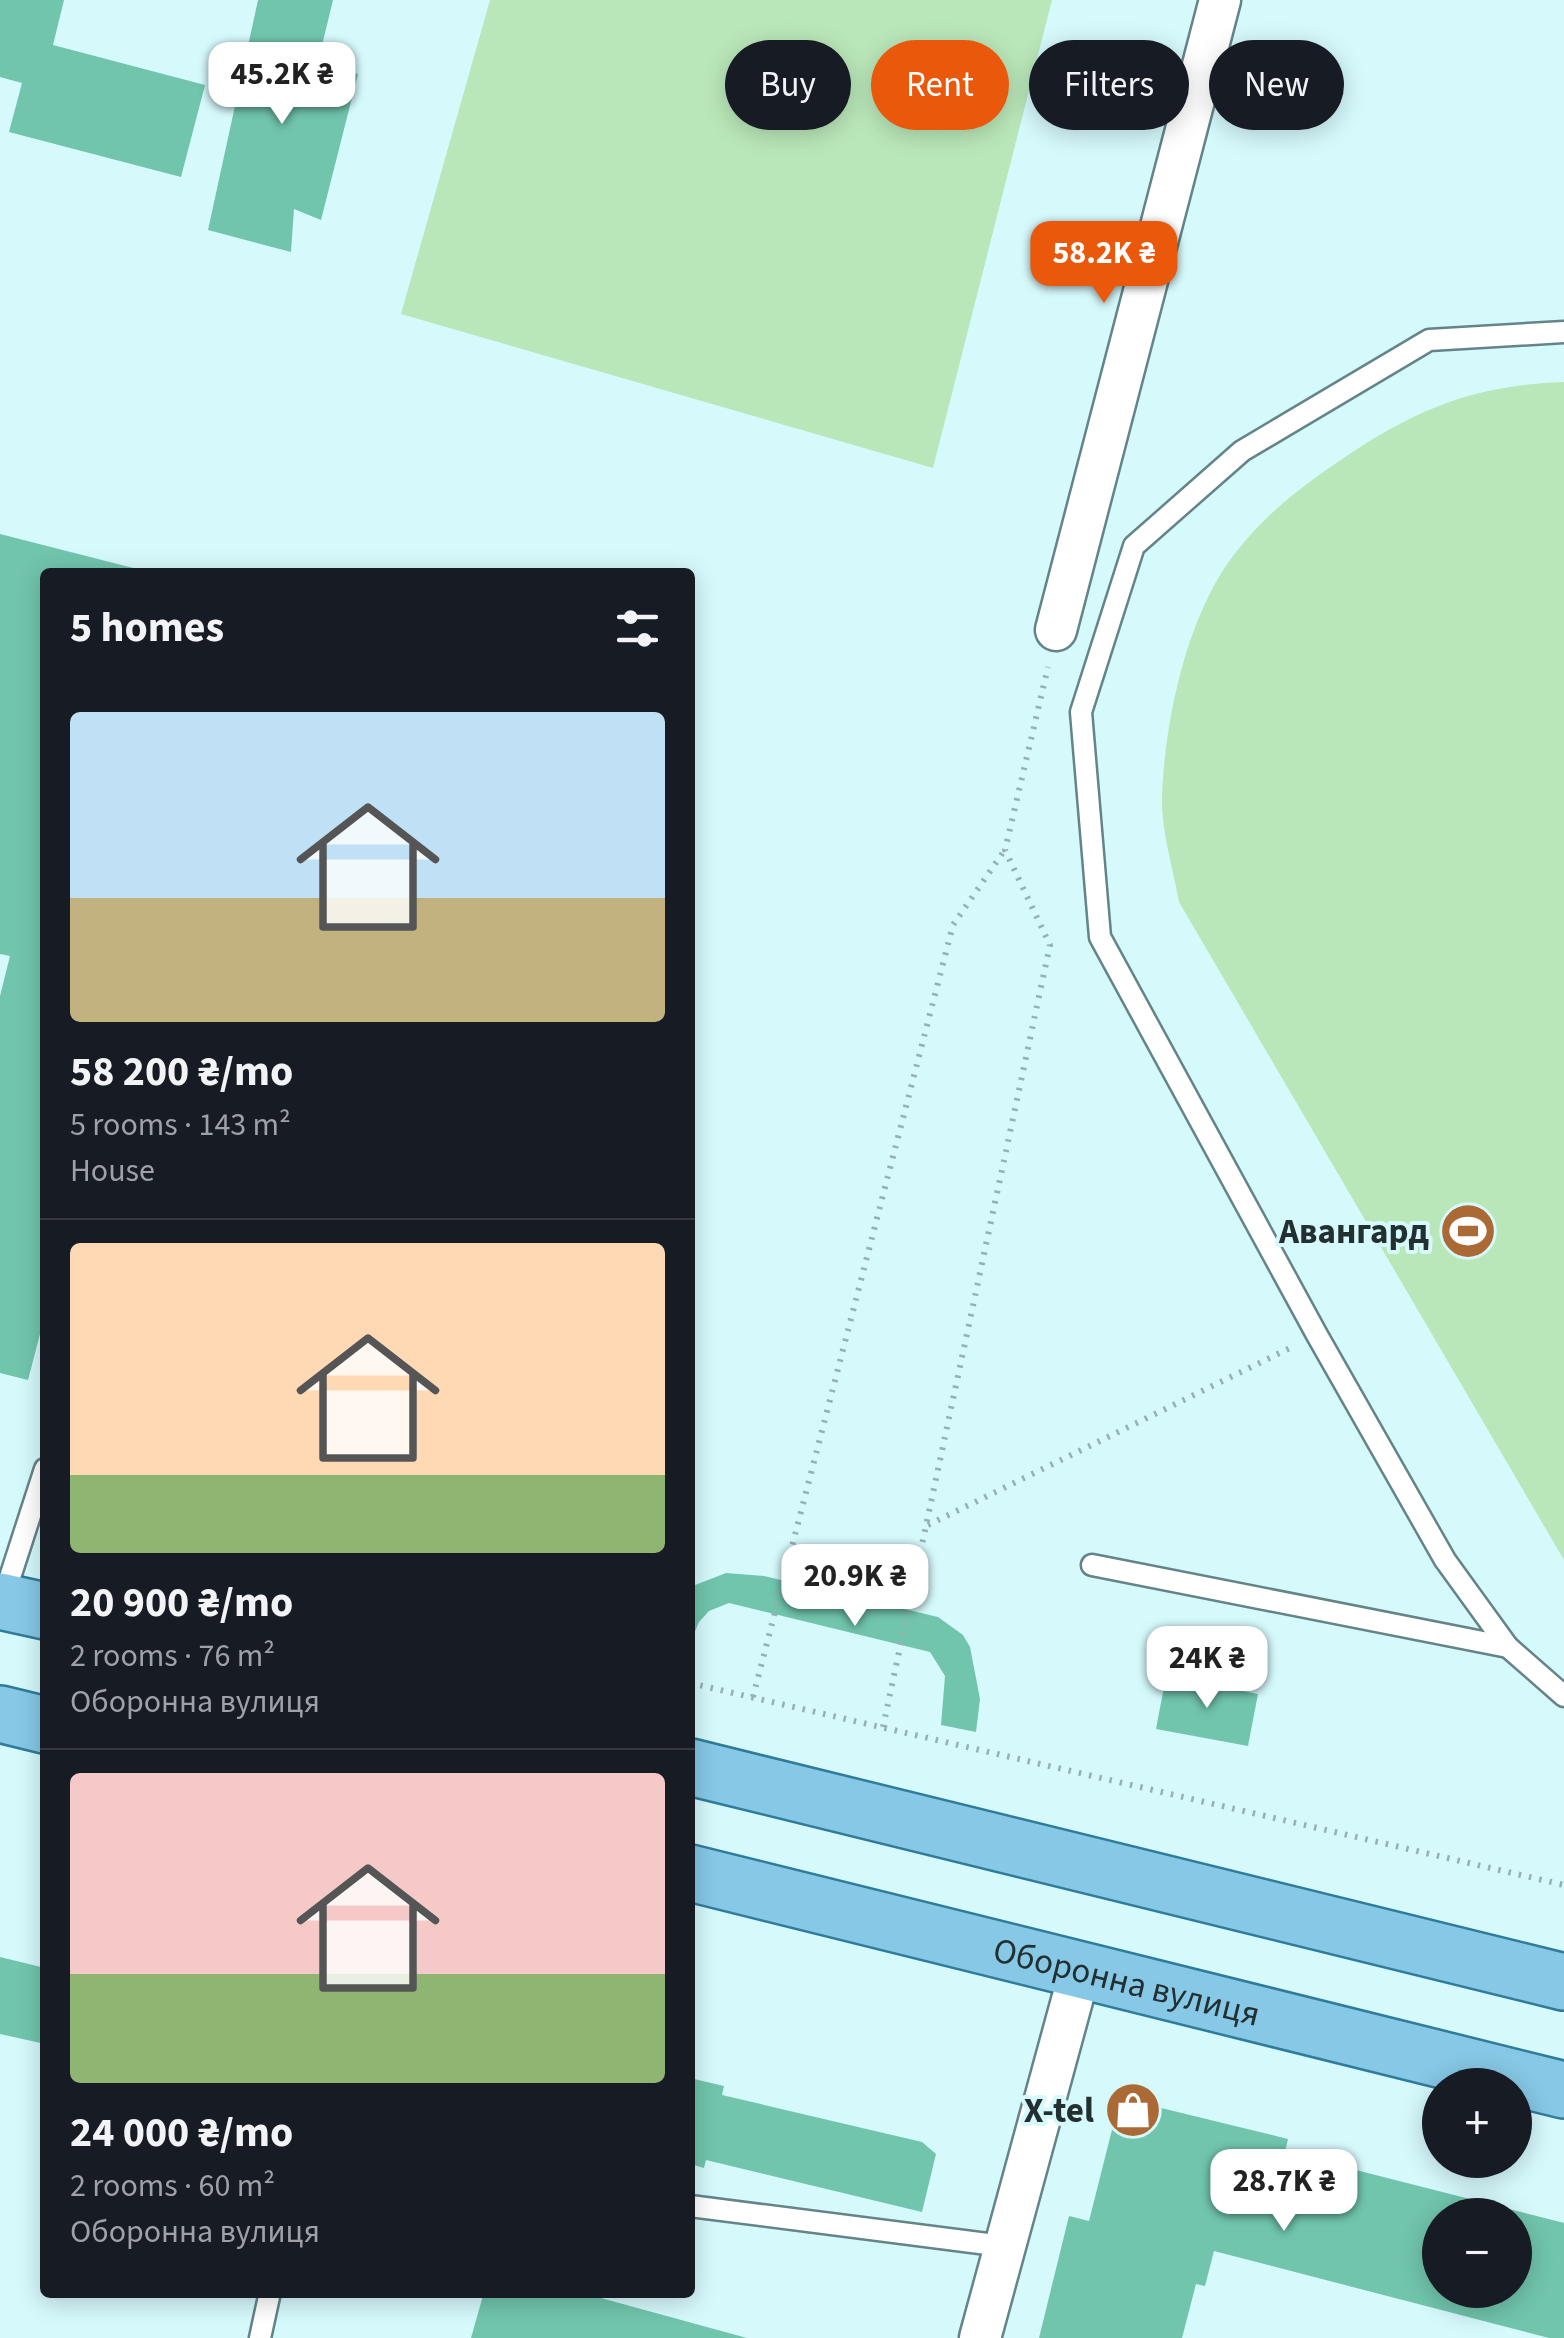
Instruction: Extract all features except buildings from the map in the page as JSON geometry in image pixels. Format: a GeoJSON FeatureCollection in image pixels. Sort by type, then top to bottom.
{"type":"FeatureCollection","features":[{"type":"Feature","properties":{"kind":"main road"},"geometry":{"type":"LineString","coordinates":[[0,1714],[40,1724]]}},
{"type":"Feature","properties":{"kind":"main road"},"geometry":{"type":"LineString","coordinates":[[695,1768],[1564,1982]]}},
{"type":"Feature","properties":{"kind":"main road","name":"Оборонна вулиця"},"geometry":{"type":"LineString","coordinates":[[695,1874],[1564,2090]]}},
{"type":"Feature","properties":{"kind":"street"},"geometry":{"type":"LineString","coordinates":[[1056,630],[1220,0]]}},
{"type":"Feature","properties":{"kind":"street"},"geometry":{"type":"LineString","coordinates":[[980,2338],[1080,1971]]}},
{"type":"Feature","properties":{"kind":"lane"},"geometry":{"type":"LineString","coordinates":[[1564,332],[1430,340],[1242,452],[1134,546],[1082,712],[1100,937],[1445,1560],[1508,1647],[1564,1696]]}},
{"type":"Feature","properties":{"kind":"lane"},"geometry":{"type":"LineString","coordinates":[[16,1604],[40,1492]]}},
{"type":"Feature","properties":{"kind":"lane"},"geometry":{"type":"LineString","coordinates":[[1092,1565],[1508,1647]]}},
{"type":"Feature","properties":{"kind":"lane"},"geometry":{"type":"LineString","coordinates":[[695,2207],[1003,2246]]}},
{"type":"Feature","properties":{"kind":"lane"},"geometry":{"type":"LineString","coordinates":[[260,2338],[269,2298]]}},
{"type":"Feature","properties":{"kind":"path"},"geometry":{"type":"LineString","coordinates":[[753,1697],[952,925],[1004,850],[1056,630]]}},
{"type":"Feature","properties":{"kind":"path"},"geometry":{"type":"LineString","coordinates":[[883,1728],[1050,945],[1004,850]]}},
{"type":"Feature","properties":{"kind":"path"},"geometry":{"type":"LineString","coordinates":[[926,1525],[1317,1335]]}},
{"type":"Feature","properties":{"kind":"path"},"geometry":{"type":"LineString","coordinates":[[695,1684],[1564,1885]]}},
{"type":"Feature","properties":{"kind":"green space"},"geometry":{"type":"Polygon","coordinates":[[[490,0],[1052,0],[1042,40],[1029,40],[1029,90],[933,468],[401,314],[490,0]]]}},
{"type":"Feature","properties":{"kind":"green space","name":"Авангард"},"geometry":{"type":"Polygon","coordinates":[[[1564,382],[1564,1560],[1179,902],[1165,836],[1162,796],[1174,701],[1192,636],[1219,577],[1260,524],[1330,467],[1423,413],[1475,394],[1564,382]]]}},
{"type":"Feature","properties":{"kind":"place","name":"Авангард"},"geometry":{"type":"Point","coordinates":[1468,1231]}},
{"type":"Feature","properties":{"kind":"place","name":"X-tel"},"geometry":{"type":"Point","coordinates":[1133,2110]}}]}
